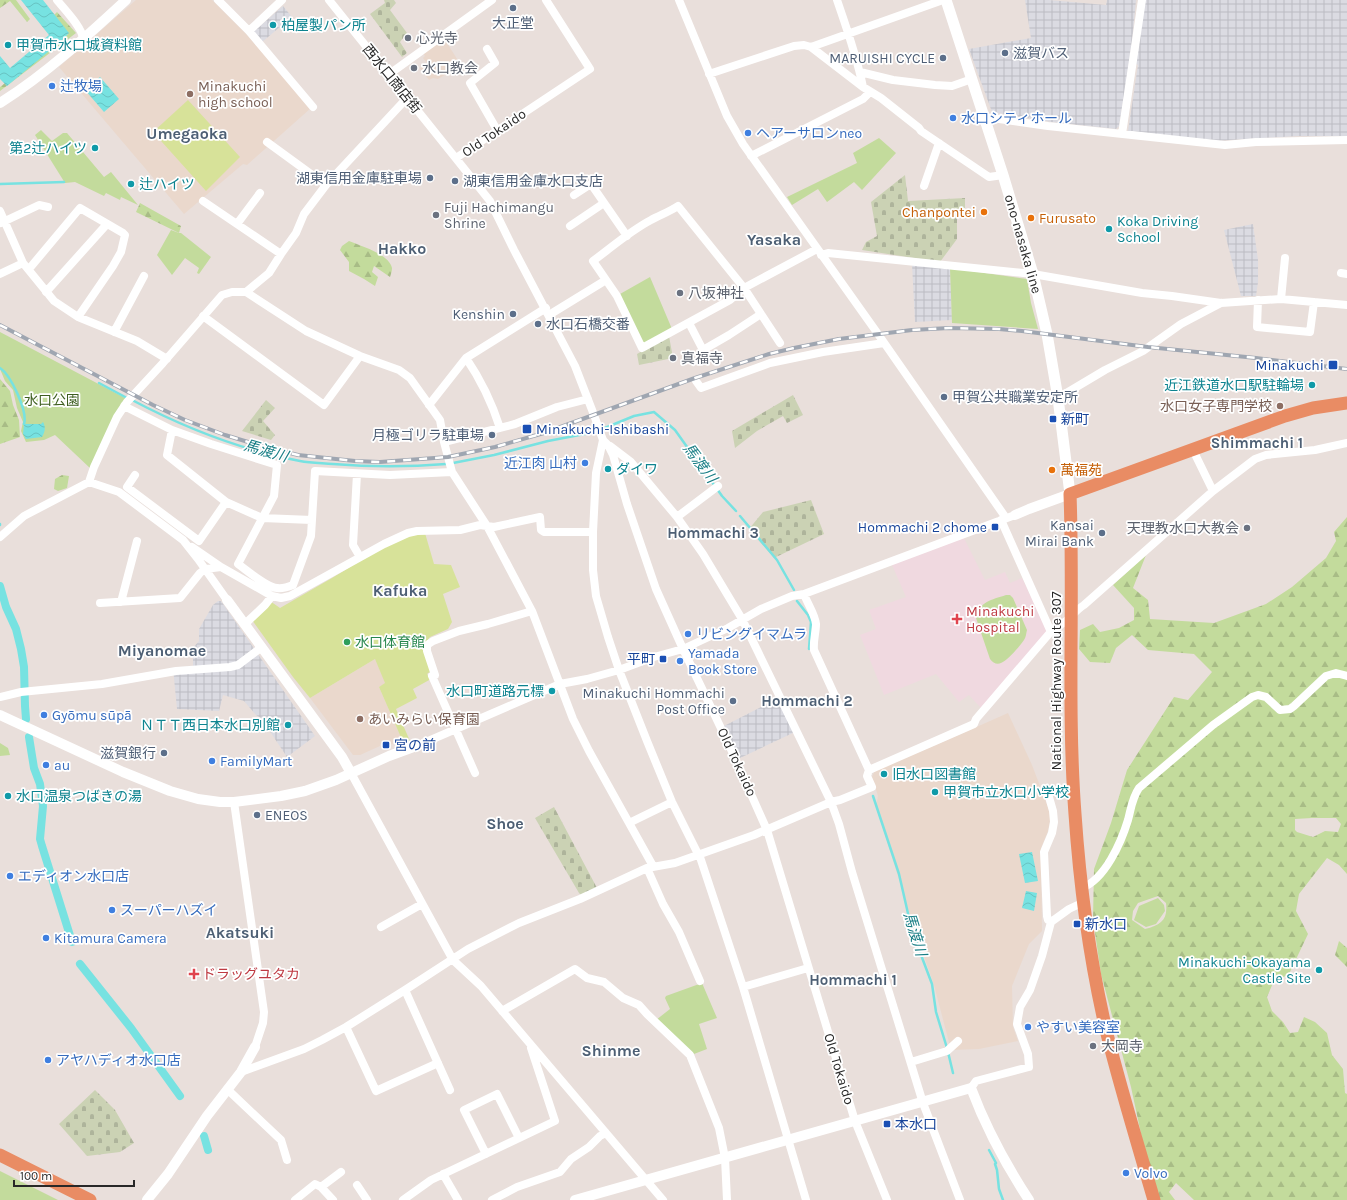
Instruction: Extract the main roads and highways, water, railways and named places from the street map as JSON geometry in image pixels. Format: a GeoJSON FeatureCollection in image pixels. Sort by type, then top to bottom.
{"type":"FeatureCollection","features":[{"type":"Feature","properties":{"kind":"highway"},"geometry":{"type":"LineString","coordinates":[[1070,494],[1285,416],[1313,408],[1347,403]]}},
{"type":"Feature","properties":{"kind":"highway","name":"National Highway Route 307"},"geometry":{"type":"LineString","coordinates":[[1070,494],[1072,547],[1072,761],[1075,815],[1082,888],[1098,992],[1107,1035],[1154,1200]]}},
{"type":"Feature","properties":{"kind":"highway"},"geometry":{"type":"LineString","coordinates":[[0,1155],[90,1200]]}},
{"type":"Feature","properties":{"kind":"main road","name":"ono-nasaka line"},"geometry":{"type":"LineString","coordinates":[[946,0],[985,117],[1033,274],[1047,334],[1058,398],[1070,494]]}},
{"type":"Feature","properties":{"kind":"water"},"geometry":{"type":"Polygon","coordinates":[[[21,0],[43,0],[69,33],[7,86],[0,79],[0,56],[10,68],[49,35],[21,0]]]}},
{"type":"Feature","properties":{"kind":"water"},"geometry":{"type":"Polygon","coordinates":[[[100,77],[119,99],[104,112],[85,90],[100,77]]]}},
{"type":"Feature","properties":{"kind":"water"},"geometry":{"type":"Polygon","coordinates":[[[43,422],[45,430],[42,437],[26,439],[23,434],[24,424],[41,424],[43,422]]]}},
{"type":"Feature","properties":{"kind":"water"},"geometry":{"type":"Polygon","coordinates":[[[1032,852],[1038,881],[1025,883],[1019,854],[1032,852]]]}},
{"type":"Feature","properties":{"kind":"water"},"geometry":{"type":"Polygon","coordinates":[[[1026,891],[1037,893],[1034,911],[1022,908],[1026,891]]]}},
{"type":"Feature","properties":{"kind":"waterway"},"geometry":{"type":"LineString","coordinates":[[0,184],[64,182]]}},
{"type":"Feature","properties":{"kind":"waterway"},"geometry":{"type":"LineString","coordinates":[[0,368],[9,378],[18,394],[25,418],[24,424]]}},
{"type":"Feature","properties":{"kind":"waterway","name":"馬渡川"},"geometry":{"type":"LineString","coordinates":[[99,383],[127,398]]}},
{"type":"Feature","properties":{"kind":"waterway","name":"馬渡川"},"geometry":{"type":"LineString","coordinates":[[132,400],[172,420],[214,437],[256,451],[300,461],[312,463],[376,466],[446,464]]}},
{"type":"Feature","properties":{"kind":"waterway","name":"馬渡川"},"geometry":{"type":"LineString","coordinates":[[453,463],[494,455],[548,441],[595,432],[634,416],[654,412],[675,430],[722,496],[736,511]]}},
{"type":"Feature","properties":{"kind":"waterway","name":"馬渡川"},"geometry":{"type":"LineString","coordinates":[[740,516],[777,560],[794,590]]}},
{"type":"Feature","properties":{"kind":"waterway"},"geometry":{"type":"LineString","coordinates":[[0,586],[6,607],[16,629],[21,649],[24,667],[26,719]]}},
{"type":"Feature","properties":{"kind":"waterway","name":"馬渡川"},"geometry":{"type":"LineString","coordinates":[[797,601],[808,615],[811,622],[809,649]]}},
{"type":"Feature","properties":{"kind":"waterway"},"geometry":{"type":"LineString","coordinates":[[29,737],[34,768],[40,784],[43,806],[40,839],[72,942]]}},
{"type":"Feature","properties":{"kind":"waterway","name":"馬渡川"},"geometry":{"type":"LineString","coordinates":[[873,796],[899,874],[912,931],[932,984],[936,1012],[947,1048]]}},
{"type":"Feature","properties":{"kind":"waterway"},"geometry":{"type":"LineString","coordinates":[[80,964],[131,1028],[180,1096]]}},
{"type":"Feature","properties":{"kind":"waterway","name":"馬渡川"},"geometry":{"type":"LineString","coordinates":[[948,1052],[953,1073]]}},
{"type":"Feature","properties":{"kind":"waterway"},"geometry":{"type":"LineString","coordinates":[[204,1136],[208,1150]]}},
{"type":"Feature","properties":{"kind":"waterway","name":"馬渡川"},"geometry":{"type":"LineString","coordinates":[[989,1150],[996,1163],[999,1189],[1003,1200]]}},
{"type":"Feature","properties":{"kind":"railway"},"geometry":{"type":"LineString","coordinates":[[0,325],[153,405],[185,420],[225,435],[298,455],[380,462],[448,457],[495,447],[544,433],[695,378],[769,354],[839,339],[912,330],[949,328],[1022,331],[1148,347],[1347,369]]}},
{"type":"Feature","properties":{"kind":"place","name":"大正堂"},"geometry":{"type":"Point","coordinates":[513,8]}},
{"type":"Feature","properties":{"kind":"place","name":"柏屋製パン所"},"geometry":{"type":"Point","coordinates":[273,25]}},
{"type":"Feature","properties":{"kind":"place","name":"心光寺"},"geometry":{"type":"Point","coordinates":[408,38]}},
{"type":"Feature","properties":{"kind":"place","name":"甲賀市水口城資料館"},"geometry":{"type":"Point","coordinates":[8,45]}},
{"type":"Feature","properties":{"kind":"place","name":"滋賀バス"},"geometry":{"type":"Point","coordinates":[1005,53]}},
{"type":"Feature","properties":{"kind":"place","name":"MARUISHI CYCLE"},"geometry":{"type":"Point","coordinates":[943,58]}},
{"type":"Feature","properties":{"kind":"place","name":"水口教会"},"geometry":{"type":"Point","coordinates":[414,68]}},
{"type":"Feature","properties":{"kind":"place","name":"辻牧場"},"geometry":{"type":"Point","coordinates":[52,86]}},
{"type":"Feature","properties":{"kind":"place","name":"Minakuchi high school"},"geometry":{"type":"Point","coordinates":[190,94]}},
{"type":"Feature","properties":{"kind":"place","name":"水口シティホール"},"geometry":{"type":"Point","coordinates":[953,118]}},
{"type":"Feature","properties":{"kind":"place","name":"ヘアーサロンneo"},"geometry":{"type":"Point","coordinates":[748,133]}},
{"type":"Feature","properties":{"kind":"place","name":"第2辻ハイツ"},"geometry":{"type":"Point","coordinates":[95,148]}},
{"type":"Feature","properties":{"kind":"place","name":"湖東信用金庫駐車場"},"geometry":{"type":"Point","coordinates":[430,178]}},
{"type":"Feature","properties":{"kind":"place","name":"湖東信用金庫水口支店"},"geometry":{"type":"Point","coordinates":[455,181]}},
{"type":"Feature","properties":{"kind":"place","name":"辻ハイツ"},"geometry":{"type":"Point","coordinates":[131,184]}},
{"type":"Feature","properties":{"kind":"place","name":"Chanpontei"},"geometry":{"type":"Point","coordinates":[984,212]}},
{"type":"Feature","properties":{"kind":"place","name":"Fuji Hachimangu Shrine"},"geometry":{"type":"Point","coordinates":[436,215]}},
{"type":"Feature","properties":{"kind":"place","name":"Furusato"},"geometry":{"type":"Point","coordinates":[1031,218]}},
{"type":"Feature","properties":{"kind":"place","name":"Koka Driving School"},"geometry":{"type":"Point","coordinates":[1109,229]}},
{"type":"Feature","properties":{"kind":"place","name":"八坂神社"},"geometry":{"type":"Point","coordinates":[680,293]}},
{"type":"Feature","properties":{"kind":"place","name":"Kenshin"},"geometry":{"type":"Point","coordinates":[513,314]}},
{"type":"Feature","properties":{"kind":"place","name":"水口石橋交番"},"geometry":{"type":"Point","coordinates":[538,324]}},
{"type":"Feature","properties":{"kind":"place","name":"真福寺"},"geometry":{"type":"Point","coordinates":[673,358]}},
{"type":"Feature","properties":{"kind":"place","name":"Minakuchi"},"geometry":{"type":"Point","coordinates":[1333,365]}},
{"type":"Feature","properties":{"kind":"place","name":"近江鉄道水口駅駐輪場"},"geometry":{"type":"Point","coordinates":[1312,385]}},
{"type":"Feature","properties":{"kind":"place","name":"甲賀公共職業安定所"},"geometry":{"type":"Point","coordinates":[944,397]}},
{"type":"Feature","properties":{"kind":"place","name":"水口女子専門学校"},"geometry":{"type":"Point","coordinates":[1280,406]}},
{"type":"Feature","properties":{"kind":"place","name":"新町"},"geometry":{"type":"Point","coordinates":[1053,419]}},
{"type":"Feature","properties":{"kind":"place","name":"Minakuchi-Ishibashi"},"geometry":{"type":"Point","coordinates":[527,429]}},
{"type":"Feature","properties":{"kind":"place","name":"月極ゴリラ駐車場"},"geometry":{"type":"Point","coordinates":[492,435]}},
{"type":"Feature","properties":{"kind":"place","name":"近江肉 山村"},"geometry":{"type":"Point","coordinates":[585,463]}},
{"type":"Feature","properties":{"kind":"place","name":"ダイワ"},"geometry":{"type":"Point","coordinates":[608,469]}},
{"type":"Feature","properties":{"kind":"place","name":"萬福苑"},"geometry":{"type":"Point","coordinates":[1052,470]}},
{"type":"Feature","properties":{"kind":"place","name":"Hommachi 2 chome"},"geometry":{"type":"Point","coordinates":[995,527]}},
{"type":"Feature","properties":{"kind":"place","name":"天理教水口大教会"},"geometry":{"type":"Point","coordinates":[1247,528]}},
{"type":"Feature","properties":{"kind":"place","name":"Kansai Mirai Bank"},"geometry":{"type":"Point","coordinates":[1102,533]}},
{"type":"Feature","properties":{"kind":"place","name":"Minakuchi Hospital"},"geometry":{"type":"Point","coordinates":[957,619]}},
{"type":"Feature","properties":{"kind":"place","name":"リビングイマムラ"},"geometry":{"type":"Point","coordinates":[688,634]}},
{"type":"Feature","properties":{"kind":"place","name":"水口体育館"},"geometry":{"type":"Point","coordinates":[347,642]}},
{"type":"Feature","properties":{"kind":"place","name":"平町"},"geometry":{"type":"Point","coordinates":[663,659]}},
{"type":"Feature","properties":{"kind":"place","name":"Yamada Book Store"},"geometry":{"type":"Point","coordinates":[680,661]}},
{"type":"Feature","properties":{"kind":"place","name":"水口町道路元標"},"geometry":{"type":"Point","coordinates":[552,691]}},
{"type":"Feature","properties":{"kind":"place","name":"Minakuchi Hommachi Post Office"},"geometry":{"type":"Point","coordinates":[733,701]}},
{"type":"Feature","properties":{"kind":"place","name":"Gyōmu sūpā"},"geometry":{"type":"Point","coordinates":[44,715]}},
{"type":"Feature","properties":{"kind":"place","name":"あいみらい保育園"},"geometry":{"type":"Point","coordinates":[360,719]}},
{"type":"Feature","properties":{"kind":"place","name":"ＮＴＴ西日本水口別館"},"geometry":{"type":"Point","coordinates":[288,725]}},
{"type":"Feature","properties":{"kind":"place","name":"宮の前"},"geometry":{"type":"Point","coordinates":[386,745]}},
{"type":"Feature","properties":{"kind":"place","name":"滋賀銀行"},"geometry":{"type":"Point","coordinates":[164,753]}},
{"type":"Feature","properties":{"kind":"place","name":"FamilyMart"},"geometry":{"type":"Point","coordinates":[212,761]}},
{"type":"Feature","properties":{"kind":"place","name":"au"},"geometry":{"type":"Point","coordinates":[46,765]}},
{"type":"Feature","properties":{"kind":"place","name":"旧水口図書館"},"geometry":{"type":"Point","coordinates":[884,774]}},
{"type":"Feature","properties":{"kind":"place","name":"甲賀市立水口小学校"},"geometry":{"type":"Point","coordinates":[935,792]}},
{"type":"Feature","properties":{"kind":"place","name":"水口温泉つばきの湯"},"geometry":{"type":"Point","coordinates":[8,796]}},
{"type":"Feature","properties":{"kind":"place","name":"ENEOS"},"geometry":{"type":"Point","coordinates":[257,815]}},
{"type":"Feature","properties":{"kind":"place","name":"エディオン水口店"},"geometry":{"type":"Point","coordinates":[10,876]}},
{"type":"Feature","properties":{"kind":"place","name":"スーパーハズイ"},"geometry":{"type":"Point","coordinates":[112,910]}},
{"type":"Feature","properties":{"kind":"place","name":"新水口"},"geometry":{"type":"Point","coordinates":[1077,924]}},
{"type":"Feature","properties":{"kind":"place","name":"Kitamura Camera"},"geometry":{"type":"Point","coordinates":[46,938]}},
{"type":"Feature","properties":{"kind":"place","name":"Minakuchi-Okayama Castle Site"},"geometry":{"type":"Point","coordinates":[1319,970]}},
{"type":"Feature","properties":{"kind":"place","name":"ドラッグユタカ"},"geometry":{"type":"Point","coordinates":[194,974]}},
{"type":"Feature","properties":{"kind":"place","name":"やすい美容室"},"geometry":{"type":"Point","coordinates":[1028,1027]}},
{"type":"Feature","properties":{"kind":"place","name":"大岡寺"},"geometry":{"type":"Point","coordinates":[1093,1046]}},
{"type":"Feature","properties":{"kind":"place","name":"アヤハディオ水口店"},"geometry":{"type":"Point","coordinates":[48,1060]}},
{"type":"Feature","properties":{"kind":"place","name":"本水口"},"geometry":{"type":"Point","coordinates":[887,1124]}},
{"type":"Feature","properties":{"kind":"place","name":"Volvo"},"geometry":{"type":"Point","coordinates":[1126,1173]}},
{"type":"Feature","properties":{"kind":"district","name":"Umegaoka"},"geometry":{"type":"Point","coordinates":[187,133]}},
{"type":"Feature","properties":{"kind":"district","name":"Yasaka"},"geometry":{"type":"Point","coordinates":[774,239]}},
{"type":"Feature","properties":{"kind":"district","name":"Hakko"},"geometry":{"type":"Point","coordinates":[402,248]}},
{"type":"Feature","properties":{"kind":"district","name":"Shimmachi 1"},"geometry":{"type":"Point","coordinates":[1257,443]}},
{"type":"Feature","properties":{"kind":"district","name":"Hommachi 3"},"geometry":{"type":"Point","coordinates":[713,533]}},
{"type":"Feature","properties":{"kind":"district","name":"Kafuka"},"geometry":{"type":"Point","coordinates":[400,590]}},
{"type":"Feature","properties":{"kind":"district","name":"Miyanomae"},"geometry":{"type":"Point","coordinates":[162,650]}},
{"type":"Feature","properties":{"kind":"district","name":"Hommachi 2"},"geometry":{"type":"Point","coordinates":[807,701]}},
{"type":"Feature","properties":{"kind":"district","name":"Shoe"},"geometry":{"type":"Point","coordinates":[505,823]}},
{"type":"Feature","properties":{"kind":"district","name":"Akatsuki"},"geometry":{"type":"Point","coordinates":[240,932]}},
{"type":"Feature","properties":{"kind":"district","name":"Hommachi 1"},"geometry":{"type":"Point","coordinates":[853,980]}},
{"type":"Feature","properties":{"kind":"district","name":"Shinme"},"geometry":{"type":"Point","coordinates":[611,1050]}},
{"type":"Feature","properties":{"kind":"park label","name":"水口公園"},"geometry":{"type":"Point","coordinates":[52,400]}}]}
